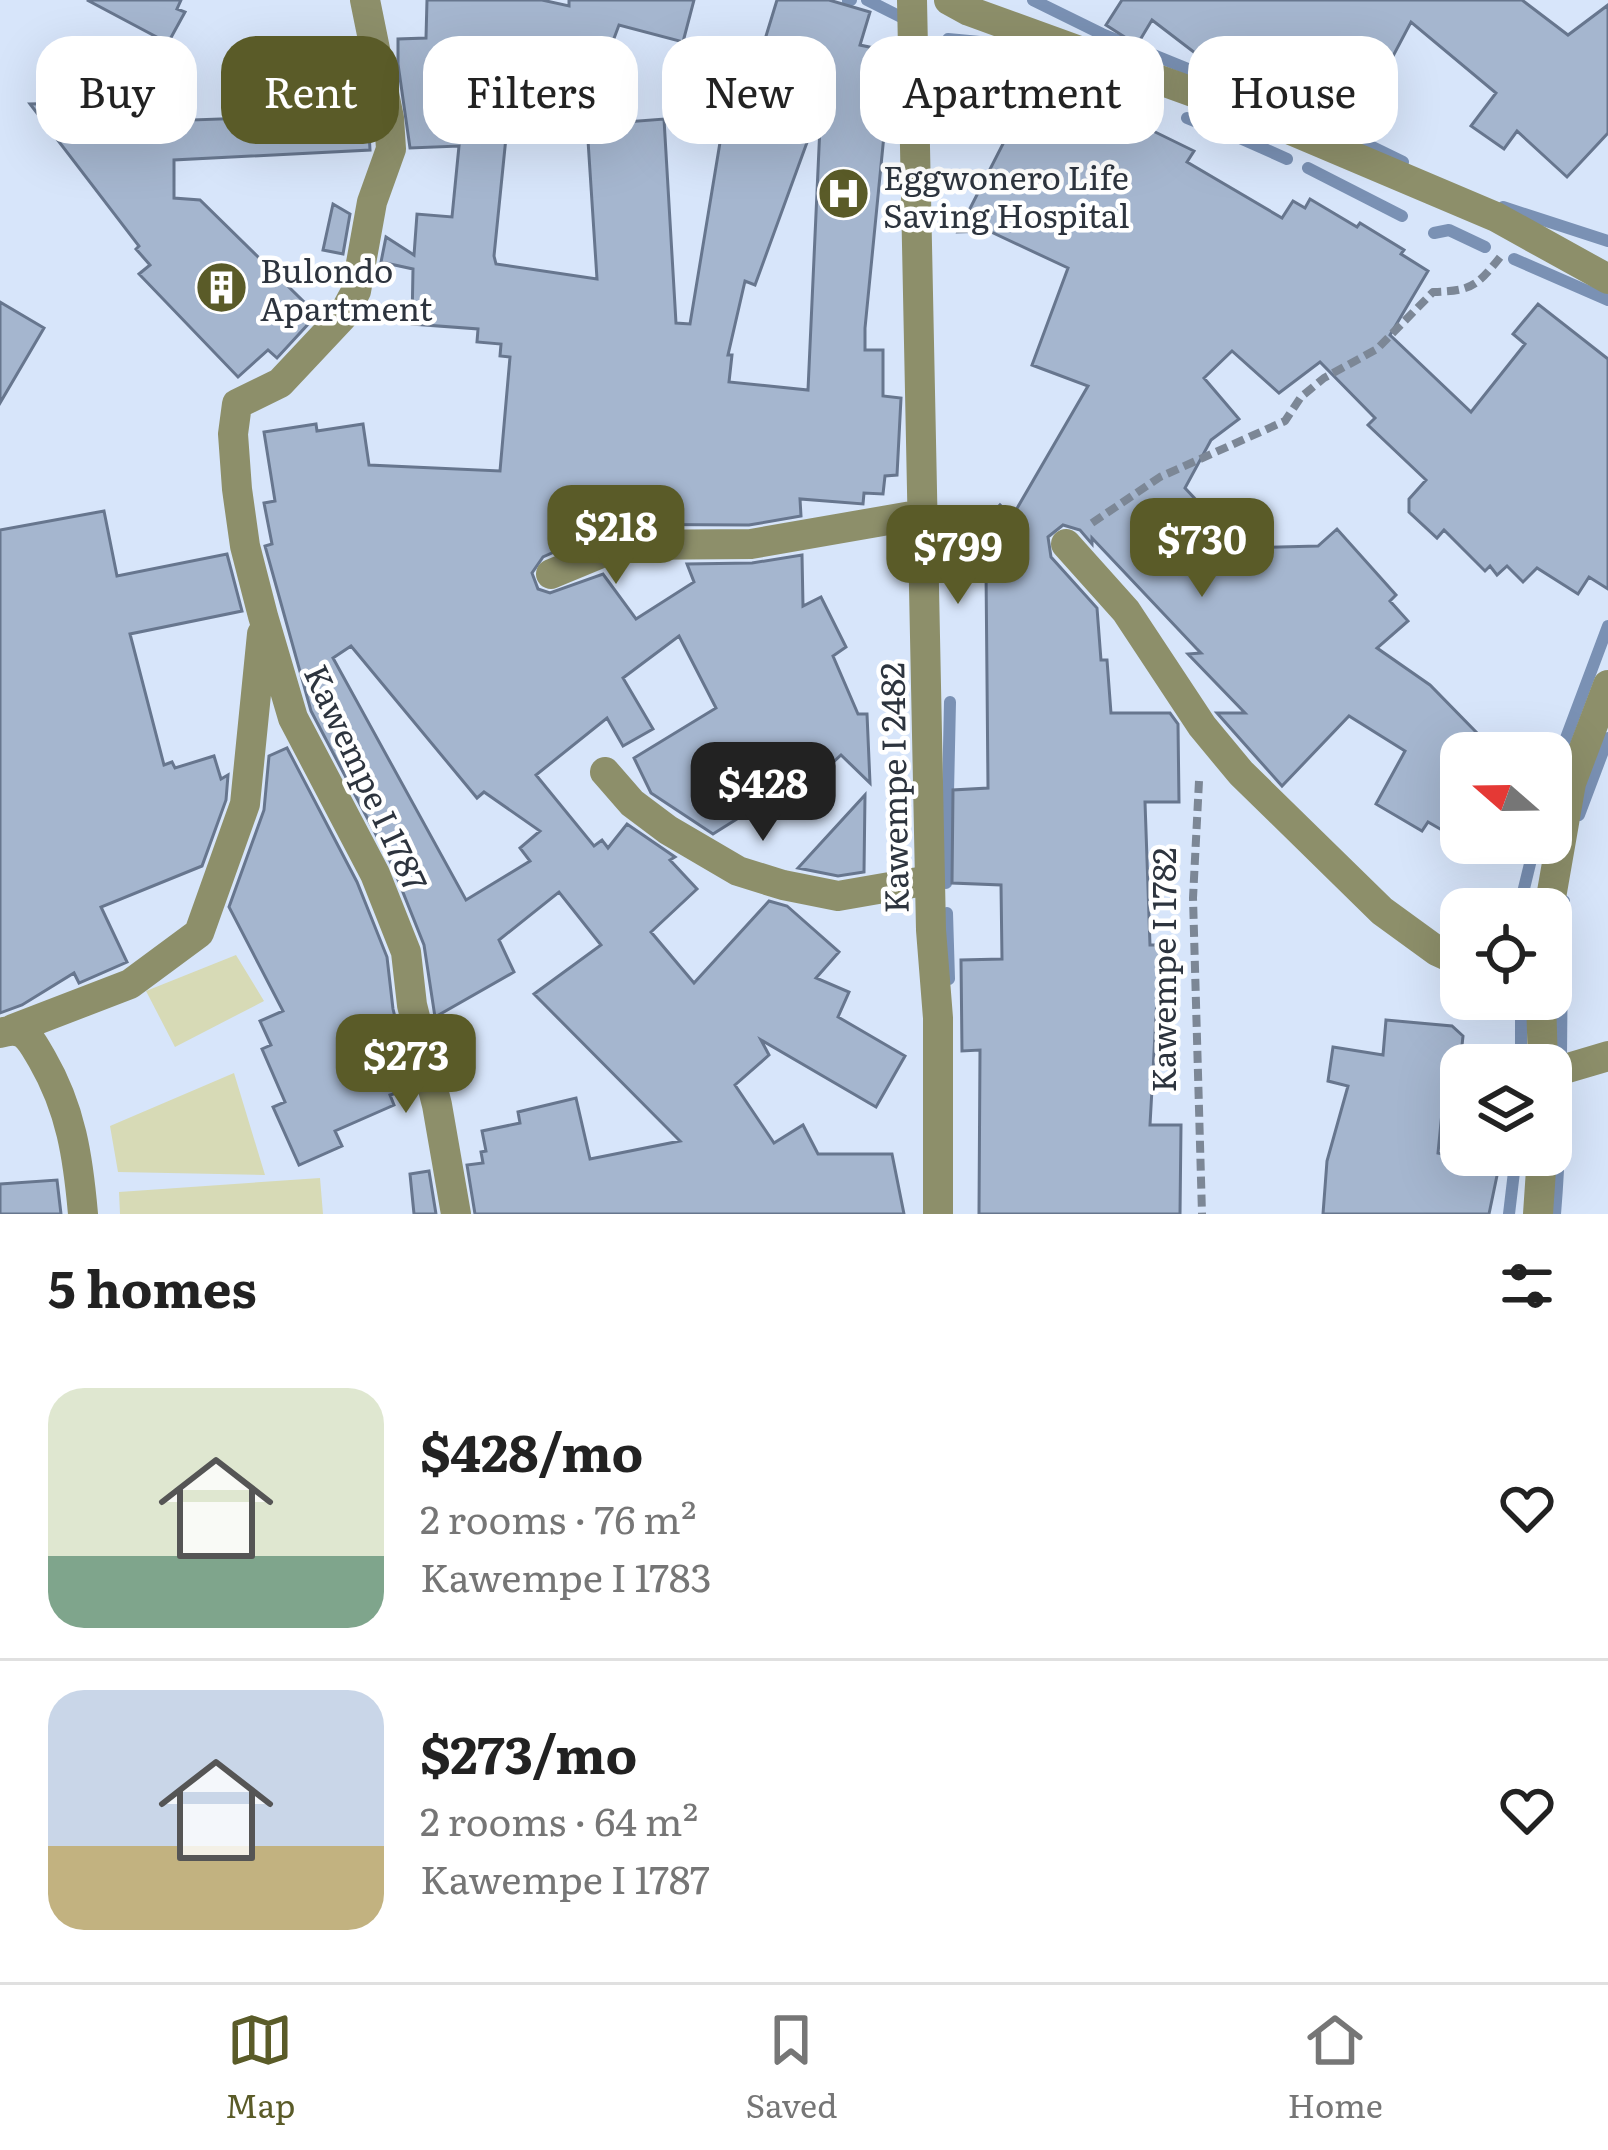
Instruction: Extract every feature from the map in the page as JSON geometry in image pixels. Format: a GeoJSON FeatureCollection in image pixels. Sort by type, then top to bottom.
{"type":"FeatureCollection","features":[{"type":"Feature","properties":{"kind":"street","name":"Kawempe I 1787"},"geometry":{"type":"LineString","coordinates":[[365,0],[391,149],[372,202],[356,291],[342,317],[280,383],[237,404],[233,434],[237,489],[245,547],[293,718],[374,874],[406,952],[412,1005],[437,1105],[456,1214]]}},
{"type":"Feature","properties":{"kind":"street","name":"Kawempe I 2482"},"geometry":{"type":"LineString","coordinates":[[912,0],[930,880],[938,1018],[938,1214]]}},
{"type":"Feature","properties":{"kind":"street"},"geometry":{"type":"LineString","coordinates":[[965,4],[1248,112],[1520,231],[1608,279]]}},
{"type":"Feature","properties":{"kind":"street"},"geometry":{"type":"LineString","coordinates":[[550,574],[622,545],[751,544],[923,514]]}},
{"type":"Feature","properties":{"kind":"street"},"geometry":{"type":"LineString","coordinates":[[1066,544],[1126,611],[1202,726],[1241,773],[1382,911],[1440,952]]}},
{"type":"Feature","properties":{"kind":"street"},"geometry":{"type":"LineString","coordinates":[[6,1031],[130,984],[199,933],[245,804],[263,616]]}},
{"type":"Feature","properties":{"kind":"street"},"geometry":{"type":"LineString","coordinates":[[1553,888],[1571,782],[1608,685]]}},
{"type":"Feature","properties":{"kind":"street"},"geometry":{"type":"LineString","coordinates":[[605,772],[632,803],[668,830],[738,871],[838,896],[930,880]]}},
{"type":"Feature","properties":{"kind":"street"},"geometry":{"type":"LineString","coordinates":[[6,1031],[27,1034],[62,1094],[77,1150],[83,1214]]}},
{"type":"Feature","properties":{"kind":"street"},"geometry":{"type":"LineString","coordinates":[[1572,1067],[1608,1056]]}},
{"type":"Feature","properties":{"kind":"street"},"geometry":{"type":"LineString","coordinates":[[1538,1214],[1541,1176]]}},
{"type":"Feature","properties":{"kind":"path"},"geometry":{"type":"LineString","coordinates":[[1066,544],[1160,477],[1285,422],[1301,397],[1324,378],[1377,349],[1433,292],[1464,291],[1482,280],[1520,231]]}},
{"type":"Feature","properties":{"kind":"path","name":"Kawempe I 1782"},"geometry":{"type":"LineString","coordinates":[[1202,726],[1193,898],[1202,1214]]}},
{"type":"Feature","properties":{"kind":"green space"},"geometry":{"type":"Polygon","coordinates":[[[236,955],[264,1001],[175,1047],[146,991],[236,955]]]}},
{"type":"Feature","properties":{"kind":"green space"},"geometry":{"type":"Polygon","coordinates":[[[234,1073],[265,1175],[118,1172],[110,1126],[234,1073]]]}},
{"type":"Feature","properties":{"kind":"green space"},"geometry":{"type":"Polygon","coordinates":[[[320,1178],[323,1214],[120,1214],[119,1192],[320,1178]]]}},
{"type":"Feature","properties":{"kind":"building"},"geometry":{"type":"Polygon","coordinates":[[[87,0],[181,0],[177,9],[185,12],[172,36],[155,36],[87,0]]]}},
{"type":"Feature","properties":{"kind":"building"},"geometry":{"type":"Polygon","coordinates":[[[427,0],[542,0],[569,6],[569,0],[694,0],[685,36],[662,36],[619,25],[615,36],[426,36],[427,0]]]}},
{"type":"Feature","properties":{"kind":"building"},"geometry":{"type":"Polygon","coordinates":[[[777,0],[829,0],[870,12],[860,36],[860,144],[883,144],[865,350],[883,350],[883,396],[901,398],[897,475],[885,476],[883,494],[864,493],[863,504],[800,499],[801,516],[749,525],[566,524],[579,541],[543,557],[532,573],[538,589],[550,593],[603,574],[636,619],[694,582],[687,564],[752,563],[802,555],[803,606],[821,597],[846,647],[833,656],[858,714],[867,714],[870,783],[841,755],[779,812],[783,790],[713,834],[651,793],[634,758],[716,708],[679,636],[623,678],[653,729],[623,746],[607,718],[536,775],[594,846],[602,840],[608,848],[627,824],[675,857],[670,860],[697,889],[651,932],[694,983],[769,901],[787,906],[839,952],[816,978],[849,992],[838,1017],[905,1056],[876,1107],[761,1040],[769,1055],[735,1085],[774,1143],[803,1125],[818,1154],[892,1154],[904,1214],[475,1214],[467,1165],[483,1163],[482,1131],[520,1123],[518,1112],[576,1098],[590,1159],[680,1141],[534,994],[601,945],[559,892],[499,940],[514,972],[435,1017],[424,945],[392,865],[311,711],[265,546],[272,544],[264,503],[275,501],[264,432],[316,424],[317,431],[363,424],[369,465],[500,471],[510,357],[500,356],[501,344],[477,342],[478,329],[412,324],[413,269],[381,262],[386,237],[414,255],[417,214],[452,217],[459,146],[410,148],[399,39],[423,38],[423,144],[505,144],[496,264],[597,279],[588,144],[638,144],[638,121],[662,119],[676,323],[690,324],[720,144],[806,144],[755,285],[745,281],[728,355],[732,355],[729,382],[808,390],[819,144],[836,144],[836,36],[766,36],[777,0]],[[351,646],[333,658],[466,900],[530,861],[520,848],[540,831],[484,792],[477,798],[351,646]]]}},
{"type":"Feature","properties":{"kind":"building"},"geometry":{"type":"Polygon","coordinates":[[[1122,0],[1522,0],[1568,35],[1608,5],[1608,133],[1567,177],[1517,131],[1504,149],[1471,126],[1496,93],[1411,22],[1398,47],[1398,36],[1188,36],[1188,48],[1152,20],[1142,36],[1123,36],[1106,25],[1122,0]]]}},
{"type":"Feature","properties":{"kind":"building","name":"Bulondo Apartment"},"geometry":{"type":"Polygon","coordinates":[[[221,119],[221,144],[370,144],[370,150],[174,160],[174,198],[200,200],[303,301],[296,307],[311,321],[277,358],[268,350],[238,377],[139,274],[150,265],[136,249],[139,246],[61,144],[197,144],[197,120],[221,119]]]}},
{"type":"Feature","properties":{"kind":"building"},"geometry":{"type":"Polygon","coordinates":[[[1164,136],[1194,151],[1187,162],[1282,218],[1293,201],[1305,208],[1310,199],[1357,227],[1360,223],[1428,271],[1390,335],[1471,412],[1525,344],[1513,334],[1538,304],[1608,359],[1608,589],[1589,577],[1578,594],[1537,568],[1523,582],[1507,566],[1497,575],[1490,566],[1485,571],[1444,530],[1437,538],[1409,512],[1409,499],[1426,480],[1368,425],[1375,418],[1320,362],[1279,393],[1232,351],[1204,378],[1239,419],[1211,440],[1185,488],[1241,548],[1318,546],[1337,529],[1396,595],[1390,601],[1408,621],[1377,648],[1430,685],[1476,732],[1440,732],[1440,829],[1428,822],[1422,831],[1376,804],[1405,751],[1349,716],[1282,786],[1217,713],[1245,713],[1188,654],[1201,653],[1092,538],[1092,544],[1080,530],[1063,525],[1048,537],[1051,557],[1097,608],[1111,713],[1170,713],[1178,724],[1179,802],[1145,802],[1150,945],[1173,945],[1173,980],[1158,980],[1150,1125],[1181,1125],[1180,1214],[979,1214],[980,1050],[962,1051],[961,960],[1002,959],[1001,885],[952,883],[953,790],[988,788],[986,569],[979,570],[975,532],[1000,505],[1012,517],[1088,386],[1032,365],[1068,268],[989,231],[958,232],[1003,144],[1164,144],[1164,136]]]}},
{"type":"Feature","properties":{"kind":"building"},"geometry":{"type":"Polygon","coordinates":[[[333,204],[350,214],[343,254],[323,250],[333,204]]]}},
{"type":"Feature","properties":{"kind":"building"},"geometry":{"type":"Polygon","coordinates":[[[0,302],[44,328],[0,403],[0,302]]]}},
{"type":"Feature","properties":{"kind":"building"},"geometry":{"type":"Polygon","coordinates":[[[104,511],[117,576],[227,554],[242,611],[130,634],[164,765],[172,762],[175,768],[214,756],[221,779],[228,775],[226,800],[202,866],[101,907],[127,962],[79,983],[74,973],[0,1013],[0,530],[104,511]]]}},
{"type":"Feature","properties":{"kind":"building"},"geometry":{"type":"Polygon","coordinates":[[[287,748],[357,882],[387,957],[393,1009],[413,1088],[390,1095],[394,1105],[335,1131],[342,1146],[299,1165],[273,1107],[285,1102],[262,1049],[271,1045],[260,1021],[283,1011],[229,907],[264,810],[269,756],[287,748]]]}},
{"type":"Feature","properties":{"kind":"building"},"geometry":{"type":"Polygon","coordinates":[[[865,795],[864,872],[838,876],[798,868],[865,795]]]}},
{"type":"Feature","properties":{"kind":"building"},"geometry":{"type":"Polygon","coordinates":[[[1386,1020],[1452,1026],[1463,1036],[1462,1044],[1440,1044],[1440,1176],[1497,1176],[1489,1214],[1323,1214],[1327,1161],[1348,1086],[1328,1081],[1333,1047],[1383,1055],[1386,1020]]]}},
{"type":"Feature","properties":{"kind":"building"},"geometry":{"type":"Polygon","coordinates":[[[429,1171],[436,1214],[414,1214],[410,1174],[429,1171]]]}},
{"type":"Feature","properties":{"kind":"building"},"geometry":{"type":"Polygon","coordinates":[[[57,1180],[61,1214],[0,1214],[0,1184],[57,1180]]]}},
{"type":"Feature","properties":{"kind":"waterway"},"geometry":{"type":"LineString","coordinates":[[867,0],[901,17]]}},
{"type":"Feature","properties":{"kind":"waterway"},"geometry":{"type":"LineString","coordinates":[[1033,0],[1188,69]]}},
{"type":"Feature","properties":{"kind":"waterway"},"geometry":{"type":"LineString","coordinates":[[1253,144],[1287,159]]}},
{"type":"Feature","properties":{"kind":"waterway"},"geometry":{"type":"LineString","coordinates":[[1366,144],[1403,162]]}},
{"type":"Feature","properties":{"kind":"waterway"},"geometry":{"type":"LineString","coordinates":[[1308,168],[1402,216]]}},
{"type":"Feature","properties":{"kind":"waterway"},"geometry":{"type":"LineString","coordinates":[[1503,207],[1608,241]]}},
{"type":"Feature","properties":{"kind":"waterway"},"geometry":{"type":"LineString","coordinates":[[1434,233],[1449,230],[1485,247]]}},
{"type":"Feature","properties":{"kind":"waterway"},"geometry":{"type":"LineString","coordinates":[[1514,259],[1608,300]]}},
{"type":"Feature","properties":{"kind":"waterway"},"geometry":{"type":"LineString","coordinates":[[1568,732],[1608,626]]}},
{"type":"Feature","properties":{"kind":"waterway"},"geometry":{"type":"LineString","coordinates":[[946,883],[950,702]]}},
{"type":"Feature","properties":{"kind":"waterway"},"geometry":{"type":"LineString","coordinates":[[1579,815],[1608,738]]}},
{"type":"Feature","properties":{"kind":"waterway"},"geometry":{"type":"LineString","coordinates":[[1524,888],[1530,864]]}},
{"type":"Feature","properties":{"kind":"waterway"},"geometry":{"type":"LineString","coordinates":[[947,913],[949,979]]}},
{"type":"Feature","properties":{"kind":"waterway"},"geometry":{"type":"LineString","coordinates":[[1521,1020],[1521,1044]]}},
{"type":"Feature","properties":{"kind":"waterway"},"geometry":{"type":"LineString","coordinates":[[1555,1214],[1562,1020]]}},
{"type":"Feature","properties":{"kind":"waterway"},"geometry":{"type":"LineString","coordinates":[[1509,1214],[1514,1176]]}},
{"type":"Feature","properties":{"kind":"place","name":"Eggwonero Life Saving Hospital"},"geometry":{"type":"Point","coordinates":[844,194]}},
{"type":"Feature","properties":{"kind":"place","name":"Bulondo Apartment"},"geometry":{"type":"Point","coordinates":[221,287]}}]}
